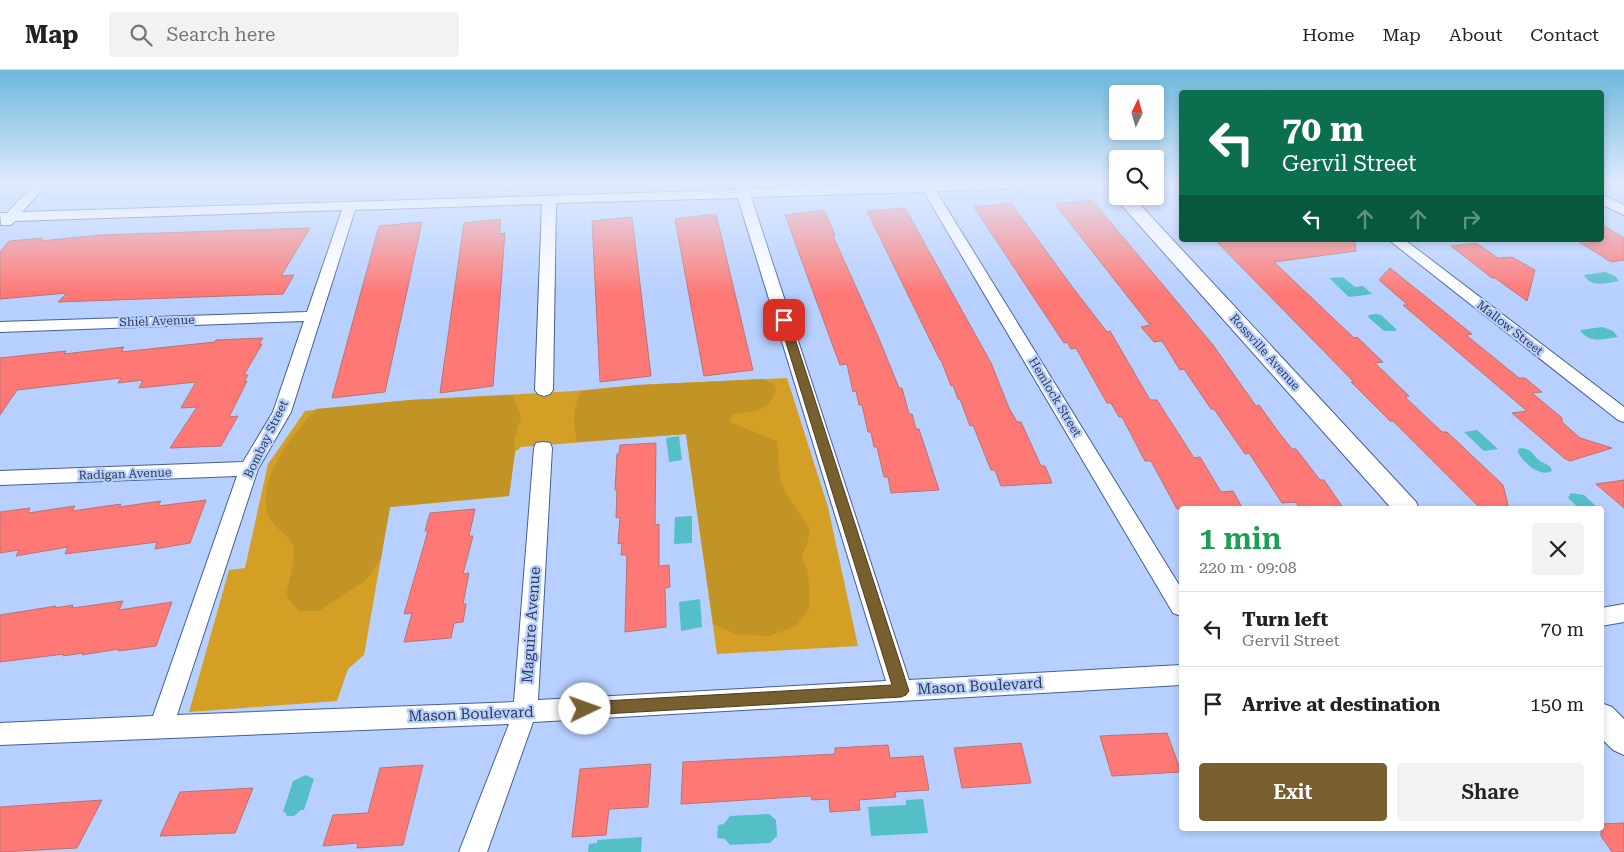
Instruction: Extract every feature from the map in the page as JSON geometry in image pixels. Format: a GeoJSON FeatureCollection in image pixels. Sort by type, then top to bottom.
{"type":"FeatureCollection","features":[{"type":"Feature","properties":{"kind":"street","name":"Bombay Street"},"geometry":{"type":"LineString","coordinates":[[161,728],[249,469],[282,412],[345,221]]}},
{"type":"Feature","properties":{"kind":"street"},"geometry":{"type":"LineString","coordinates":[[544,390],[548,221]]}},
{"type":"Feature","properties":{"kind":"street"},"geometry":{"type":"LineString","coordinates":[[753,221],[901,691]]}},
{"type":"Feature","properties":{"kind":"street","name":"Hemlock Street"},"geometry":{"type":"LineString","coordinates":[[948,221],[1179,604]]}},
{"type":"Feature","properties":{"kind":"street","name":"Rossville Avenue"},"geometry":{"type":"LineString","coordinates":[[1147,221],[1404,506]]}},
{"type":"Feature","properties":{"kind":"street","name":"Mallow Street"},"geometry":{"type":"LineString","coordinates":[[1399,242],[1624,416]]}},
{"type":"Feature","properties":{"kind":"street","name":"Shiel Avenue"},"geometry":{"type":"LineString","coordinates":[[0,326],[314,316]]}},
{"type":"Feature","properties":{"kind":"street","name":"Maguire Avenue"},"geometry":{"type":"LineString","coordinates":[[473,852],[525,712],[543,448]]}},
{"type":"Feature","properties":{"kind":"street","name":"Radigan Avenue"},"geometry":{"type":"LineString","coordinates":[[0,478],[249,469]]}},
{"type":"Feature","properties":{"kind":"street"},"geometry":{"type":"LineString","coordinates":[[1604,616],[1624,613]]}},
{"type":"Feature","properties":{"kind":"street","name":"Mason Boulevard"},"geometry":{"type":"LineString","coordinates":[[0,734],[525,712],[1179,674]]}},
{"type":"Feature","properties":{"kind":"street"},"geometry":{"type":"LineString","coordinates":[[1604,720],[1624,740]]}},
{"type":"Feature","properties":{"kind":"shaded area"},"geometry":{"type":"Polygon","coordinates":[[[1605,272],[1615,276],[1619,281],[1595,283],[1591,282],[1584,275],[1605,272]]]}},
{"type":"Feature","properties":{"kind":"shaded area"},"geometry":{"type":"Polygon","coordinates":[[[1343,277],[1355,287],[1363,286],[1372,294],[1349,297],[1329,278],[1343,277]]]}},
{"type":"Feature","properties":{"kind":"shaded area"},"geometry":{"type":"Polygon","coordinates":[[[1375,314],[1381,315],[1396,331],[1384,331],[1368,317],[1375,314]]]}},
{"type":"Feature","properties":{"kind":"shaded area"},"geometry":{"type":"Polygon","coordinates":[[[1603,327],[1613,331],[1618,337],[1592,339],[1580,330],[1603,327]]]}},
{"type":"Feature","properties":{"kind":"shaded area"},"geometry":{"type":"Polygon","coordinates":[[[787,378],[828,507],[858,646],[717,654],[686,434],[521,447],[515,452],[509,496],[390,507],[364,655],[348,669],[337,701],[189,712],[229,570],[245,568],[268,464],[305,411],[410,400],[575,391],[638,385],[787,378]]]}},
{"type":"Feature","properties":{"kind":"shaded area"},"geometry":{"type":"Polygon","coordinates":[[[763,379],[774,384],[776,391],[772,398],[759,410],[732,414],[729,422],[777,441],[781,483],[810,529],[807,545],[801,556],[807,570],[810,589],[809,609],[796,626],[769,636],[736,634],[713,624],[686,434],[577,442],[574,422],[576,404],[581,391],[638,385],[763,379]]]}},
{"type":"Feature","properties":{"kind":"shaded area"},"geometry":{"type":"Polygon","coordinates":[[[513,395],[521,417],[514,440],[515,452],[509,496],[390,507],[381,558],[366,580],[319,611],[299,611],[286,596],[293,565],[293,546],[269,517],[266,502],[267,487],[278,458],[316,409],[410,400],[513,395]]]}},
{"type":"Feature","properties":{"kind":"shaded area"},"geometry":{"type":"Polygon","coordinates":[[[1477,430],[1498,449],[1484,451],[1464,432],[1477,430]]]}},
{"type":"Feature","properties":{"kind":"shaded area"},"geometry":{"type":"Polygon","coordinates":[[[679,436],[682,460],[669,462],[666,438],[679,436]]]}},
{"type":"Feature","properties":{"kind":"shaded area"},"geometry":{"type":"Polygon","coordinates":[[[1522,448],[1531,451],[1540,461],[1549,466],[1552,471],[1543,473],[1528,465],[1518,452],[1518,449],[1522,448]]]}},
{"type":"Feature","properties":{"kind":"shaded area"},"geometry":{"type":"Polygon","coordinates":[[[1571,493],[1584,495],[1596,506],[1577,506],[1568,498],[1571,493]]]}},
{"type":"Feature","properties":{"kind":"shaded area"},"geometry":{"type":"Polygon","coordinates":[[[692,516],[692,543],[674,544],[675,517],[692,516]]]}},
{"type":"Feature","properties":{"kind":"shaded area"},"geometry":{"type":"Polygon","coordinates":[[[700,599],[702,627],[681,631],[679,602],[700,599]]]}},
{"type":"Feature","properties":{"kind":"shaded area"},"geometry":{"type":"Polygon","coordinates":[[[306,775],[314,779],[304,810],[301,810],[294,816],[287,816],[283,812],[293,781],[306,775]]]}},
{"type":"Feature","properties":{"kind":"shaded area"},"geometry":{"type":"Polygon","coordinates":[[[923,799],[928,833],[871,836],[868,807],[906,805],[906,800],[923,799]]]}},
{"type":"Feature","properties":{"kind":"shaded area"},"geometry":{"type":"Polygon","coordinates":[[[769,814],[776,820],[777,836],[770,843],[730,845],[725,839],[717,838],[718,825],[724,824],[730,816],[769,814]]]}},
{"type":"Feature","properties":{"kind":"shaded area"},"geometry":{"type":"Polygon","coordinates":[[[642,837],[641,852],[588,852],[589,844],[597,843],[597,840],[642,837]]]}},
{"type":"Feature","properties":{"kind":"building"},"geometry":{"type":"Polygon","coordinates":[[[501,221],[499,234],[505,233],[493,386],[440,393],[464,223],[501,221]]]}},
{"type":"Feature","properties":{"kind":"building"},"geometry":{"type":"Polygon","coordinates":[[[592,221],[633,221],[651,376],[600,382],[592,221]]]}},
{"type":"Feature","properties":{"kind":"building"},"geometry":{"type":"Polygon","coordinates":[[[675,221],[718,221],[753,370],[704,376],[675,221]]]}},
{"type":"Feature","properties":{"kind":"building"},"geometry":{"type":"Polygon","coordinates":[[[787,221],[829,221],[835,235],[833,236],[899,388],[902,388],[909,414],[912,414],[916,429],[919,429],[939,490],[891,493],[888,477],[884,477],[877,447],[874,447],[871,432],[868,432],[862,405],[859,405],[856,391],[853,392],[847,364],[840,365],[787,221]]]}},
{"type":"Feature","properties":{"kind":"building"},"geometry":{"type":"Polygon","coordinates":[[[872,221],[912,221],[991,363],[1009,408],[1017,422],[1021,422],[1041,466],[1045,466],[1052,483],[1001,486],[995,470],[991,470],[973,425],[970,426],[960,399],[958,399],[953,385],[951,386],[872,221]]]}},
{"type":"Feature","properties":{"kind":"building"},"geometry":{"type":"Polygon","coordinates":[[[984,221],[1024,221],[1107,332],[1110,331],[1150,400],[1157,400],[1194,458],[1200,457],[1221,492],[1233,491],[1241,506],[1179,506],[1179,509],[1177,509],[1151,461],[1145,461],[1122,417],[1119,417],[1111,403],[1107,403],[1076,348],[1071,349],[1067,342],[1064,343],[984,221]]]}},
{"type":"Feature","properties":{"kind":"building"},"geometry":{"type":"Polygon","coordinates":[[[1069,221],[1110,221],[1213,345],[1256,406],[1259,405],[1292,449],[1296,449],[1320,480],[1324,480],[1342,506],[1298,506],[1295,502],[1282,503],[1249,453],[1245,454],[1184,369],[1180,370],[1162,341],[1154,342],[1141,327],[1150,325],[1069,221]]]}},
{"type":"Feature","properties":{"kind":"building"},"geometry":{"type":"Polygon","coordinates":[[[422,222],[385,392],[332,398],[379,226],[422,222]]]}},
{"type":"Feature","properties":{"kind":"building"},"geometry":{"type":"Polygon","coordinates":[[[1604,226],[1624,238],[1624,260],[1611,262],[1579,242],[1604,242],[1604,226]]]}},
{"type":"Feature","properties":{"kind":"building"},"geometry":{"type":"Polygon","coordinates":[[[310,228],[281,276],[294,275],[283,294],[58,302],[67,293],[0,299],[0,252],[9,241],[43,238],[41,241],[100,235],[310,228]]]}},
{"type":"Feature","properties":{"kind":"building"},"geometry":{"type":"Polygon","coordinates":[[[1217,242],[1355,242],[1356,251],[1274,262],[1354,338],[1357,337],[1383,362],[1375,363],[1409,396],[1405,397],[1442,432],[1447,432],[1503,485],[1508,506],[1478,506],[1351,382],[1354,382],[1217,242]]]}},
{"type":"Feature","properties":{"kind":"building"},"geometry":{"type":"Polygon","coordinates":[[[1476,243],[1498,258],[1512,257],[1535,270],[1527,301],[1495,278],[1492,278],[1451,246],[1476,243]]]}},
{"type":"Feature","properties":{"kind":"building"},"geometry":{"type":"Polygon","coordinates":[[[1390,268],[1472,334],[1466,335],[1519,378],[1525,378],[1542,392],[1532,393],[1562,418],[1562,422],[1580,438],[1612,448],[1570,461],[1564,458],[1512,413],[1527,411],[1403,305],[1408,305],[1379,280],[1390,268]]]}},
{"type":"Feature","properties":{"kind":"building"},"geometry":{"type":"Polygon","coordinates":[[[263,338],[259,344],[262,344],[244,375],[248,375],[244,382],[247,381],[229,417],[238,416],[221,446],[170,448],[197,407],[181,408],[196,382],[139,388],[143,380],[118,383],[121,378],[17,390],[0,415],[0,358],[66,351],[64,354],[124,347],[121,352],[215,342],[216,340],[263,338]]]}},
{"type":"Feature","properties":{"kind":"building"},"geometry":{"type":"Polygon","coordinates":[[[656,443],[655,525],[659,524],[659,566],[669,565],[670,587],[665,588],[666,627],[625,632],[627,555],[621,555],[622,543],[618,544],[620,517],[616,518],[617,490],[615,490],[617,454],[619,454],[620,445],[656,443]]]}},
{"type":"Feature","properties":{"kind":"building"},"geometry":{"type":"Polygon","coordinates":[[[1624,480],[1624,508],[1596,484],[1624,480]]]}},
{"type":"Feature","properties":{"kind":"building"},"geometry":{"type":"Polygon","coordinates":[[[206,500],[190,543],[155,549],[157,542],[65,554],[68,547],[16,556],[19,550],[0,553],[0,512],[30,508],[28,513],[75,506],[72,511],[161,501],[158,506],[206,500]]]}},
{"type":"Feature","properties":{"kind":"building"},"geometry":{"type":"Polygon","coordinates":[[[475,509],[469,536],[473,536],[463,574],[469,573],[463,604],[466,604],[463,622],[454,623],[451,638],[404,642],[412,613],[404,614],[428,531],[425,531],[430,513],[475,509]]]}},
{"type":"Feature","properties":{"kind":"building"},"geometry":{"type":"Polygon","coordinates":[[[123,601],[119,610],[172,602],[156,646],[0,662],[0,615],[56,606],[55,608],[73,605],[72,608],[123,601]]]}},
{"type":"Feature","properties":{"kind":"building"},"geometry":{"type":"Polygon","coordinates":[[[1167,733],[1179,766],[1179,772],[1112,776],[1100,736],[1167,733]]]}},
{"type":"Feature","properties":{"kind":"building"},"geometry":{"type":"Polygon","coordinates":[[[1021,743],[1031,783],[962,788],[954,748],[1021,743]]]}},
{"type":"Feature","properties":{"kind":"building"},"geometry":{"type":"Polygon","coordinates":[[[888,745],[890,758],[923,756],[929,790],[895,792],[896,797],[859,800],[860,810],[830,812],[829,799],[812,800],[811,796],[681,804],[683,762],[835,754],[835,748],[888,745]]]}},
{"type":"Feature","properties":{"kind":"building"},"geometry":{"type":"Polygon","coordinates":[[[651,764],[648,807],[609,809],[606,835],[572,837],[580,769],[651,764]]]}},
{"type":"Feature","properties":{"kind":"building"},"geometry":{"type":"Polygon","coordinates":[[[423,765],[403,845],[357,848],[358,843],[323,846],[333,815],[368,813],[380,768],[423,765]]]}},
{"type":"Feature","properties":{"kind":"building"},"geometry":{"type":"Polygon","coordinates":[[[253,788],[235,833],[160,836],[180,792],[253,788]]]}},
{"type":"Feature","properties":{"kind":"building"},"geometry":{"type":"Polygon","coordinates":[[[102,800],[77,848],[0,852],[0,807],[102,800]]]}},
{"type":"Feature","properties":{"kind":"building"},"geometry":{"type":"Polygon","coordinates":[[[1624,823],[1624,852],[1612,852],[1601,836],[1601,831],[1604,831],[1604,824],[1624,823]]]}},
{"type":"Feature","properties":{"kind":"route"},"geometry":{"type":"LineString","coordinates":[[585,709],[901,691],[784,320]]}}]}
